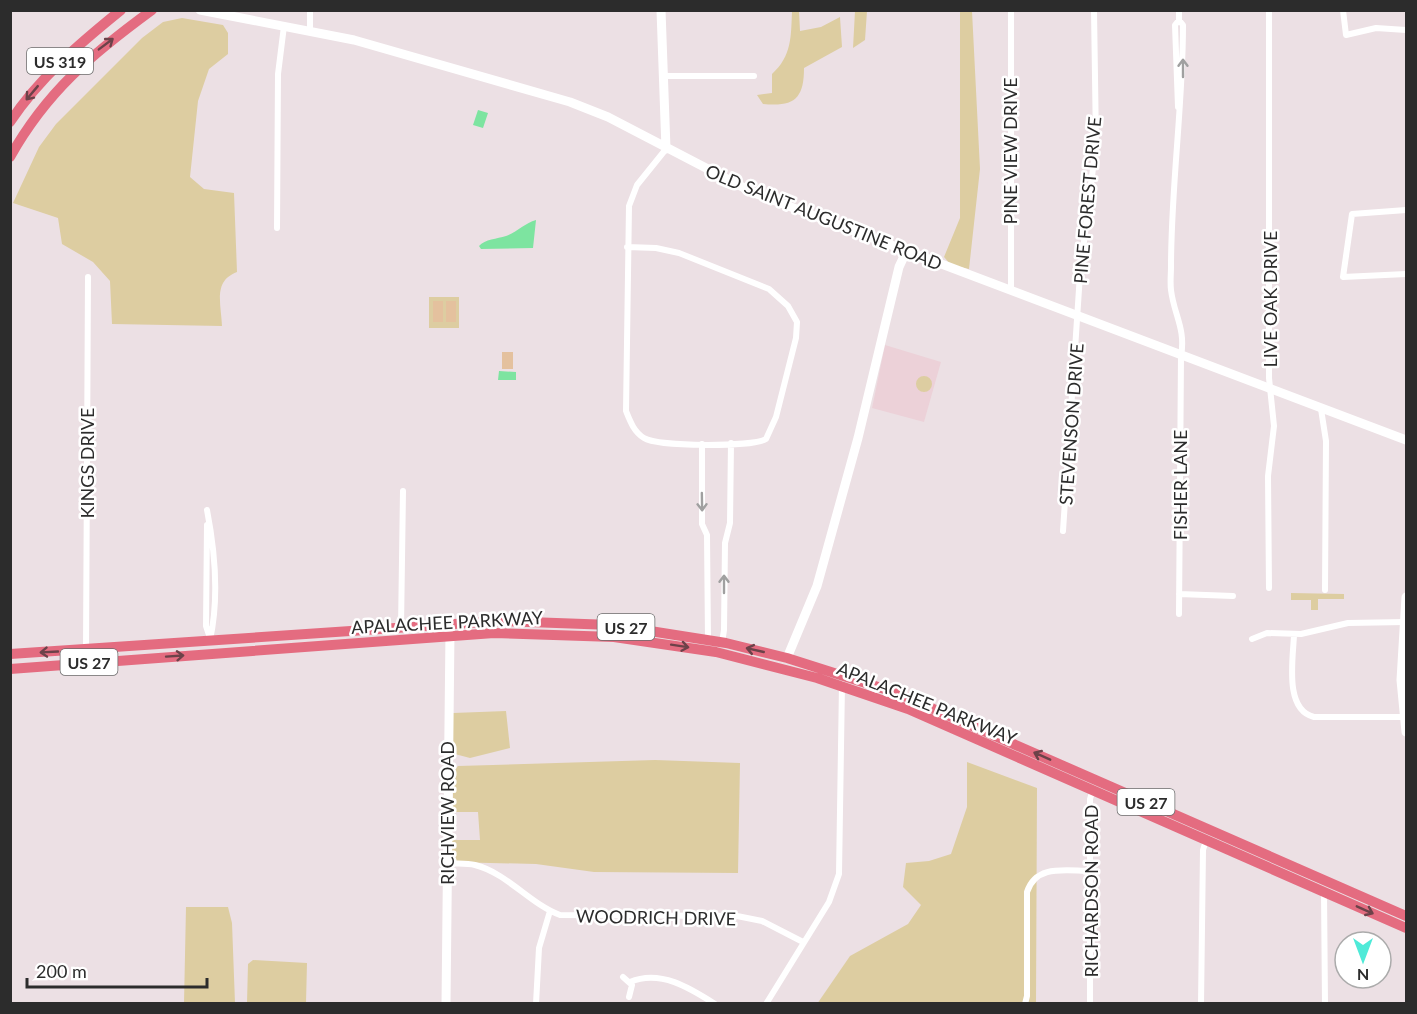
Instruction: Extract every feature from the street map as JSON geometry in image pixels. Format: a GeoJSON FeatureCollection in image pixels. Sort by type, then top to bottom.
{"type":"FeatureCollection","features":[{"type":"Feature","properties":{"kind":"main road"},"geometry":{"type":"LineString","coordinates":[[102,26],[108,10]]}},
{"type":"Feature","properties":{"kind":"main road","name":"US 319"},"geometry":{"type":"LineString","coordinates":[[10,123],[46,76],[70,51],[121,10]]}},
{"type":"Feature","properties":{"kind":"main road","name":"US 319"},"geometry":{"type":"LineString","coordinates":[[10,157],[36,114],[74,71],[152,10]]}},
{"type":"Feature","properties":{"kind":"main road","name":"APALACHEE PARKWAY"},"geometry":{"type":"LineString","coordinates":[[10,654],[452,623],[595,624],[707,640],[719,647],[842,680]]}},
{"type":"Feature","properties":{"kind":"main road"},"geometry":{"type":"LineString","coordinates":[[573,634],[595,624]]}},
{"type":"Feature","properties":{"kind":"main road","name":"APALACHEE PARKWAY"},"geometry":{"type":"LineString","coordinates":[[10,669],[449,634],[573,634],[719,647],[787,658],[917,713],[1221,835],[1407,916]]}},
{"type":"Feature","properties":{"kind":"main road"},"geometry":{"type":"LineString","coordinates":[[278,648],[302,635],[315,645]]}},
{"type":"Feature","properties":{"kind":"main road"},"geometry":{"type":"LineString","coordinates":[[210,640],[211,653]]}},
{"type":"Feature","properties":{"kind":"main road"},"geometry":{"type":"LineString","coordinates":[[93,662],[102,648]]}},
{"type":"Feature","properties":{"kind":"main road","name":"APALACHEE PARKWAY"},"geometry":{"type":"LineString","coordinates":[[1094,784],[1206,840],[1407,928]]}},
{"type":"Feature","properties":{"kind":"main road"},"geometry":{"type":"LineString","coordinates":[[1206,840],[1212,836],[1221,835]]}},
{"type":"Feature","properties":{"kind":"main road"},"geometry":{"type":"LineString","coordinates":[[1275,870],[1292,866],[1295,879]]}},
{"type":"Feature","properties":{"kind":"street","name":"OLD SAINT AUGUSTINE ROAD"},"geometry":{"type":"LineString","coordinates":[[200,10],[310,31],[399,52],[570,102],[608,117],[754,193],[1407,440]]}},
{"type":"Feature","properties":{"kind":"street"},"geometry":{"type":"LineString","coordinates":[[310,10],[310,31]]}},
{"type":"Feature","properties":{"kind":"street"},"geometry":{"type":"LineString","coordinates":[[627,247],[656,248],[675,252],[762,286],[781,298],[795,317],[796,338],[773,429],[763,441],[702,444],[658,443],[643,438],[636,431],[627,411],[627,247],[628,212],[634,191],[666,149],[661,10]]}},
{"type":"Feature","properties":{"kind":"street","name":"PINE VIEW DRIVE"},"geometry":{"type":"LineString","coordinates":[[1011,10],[1011,291]]}},
{"type":"Feature","properties":{"kind":"street","name":"PINE FOREST DRIVE"},"geometry":{"type":"LineString","coordinates":[[1078,317],[1097,129],[1094,10]]}},
{"type":"Feature","properties":{"kind":"street","name":"FISHER LANE"},"geometry":{"type":"LineString","coordinates":[[1179,10],[1179,20],[1183,25],[1183,85],[1173,196],[1171,290],[1183,329],[1179,614]]}},
{"type":"Feature","properties":{"kind":"street","name":"LIVE OAK DRIVE"},"geometry":{"type":"LineString","coordinates":[[1269,10],[1271,390],[1274,426],[1268,477],[1269,588]]}},
{"type":"Feature","properties":{"kind":"street"},"geometry":{"type":"LineString","coordinates":[[1343,10],[1346,35],[1376,28],[1407,30]]}},
{"type":"Feature","properties":{"kind":"street"},"geometry":{"type":"LineString","coordinates":[[277,228],[278,75],[284,26]]}},
{"type":"Feature","properties":{"kind":"street"},"geometry":{"type":"LineString","coordinates":[[662,76],[754,76]]}},
{"type":"Feature","properties":{"kind":"street"},"geometry":{"type":"LineString","coordinates":[[1407,210],[1352,214],[1343,277],[1407,274]]}},
{"type":"Feature","properties":{"kind":"street"},"geometry":{"type":"LineString","coordinates":[[787,658],[817,586],[858,438],[899,267],[907,250]]}},
{"type":"Feature","properties":{"kind":"street","name":"KINGS DRIVE"},"geometry":{"type":"LineString","coordinates":[[87,650],[88,277]]}},
{"type":"Feature","properties":{"kind":"street","name":"STEVENSON DRIVE"},"geometry":{"type":"LineString","coordinates":[[1063,531],[1078,317]]}},
{"type":"Feature","properties":{"kind":"street"},"geometry":{"type":"LineString","coordinates":[[1321,409],[1326,441],[1325,590]]}},
{"type":"Feature","properties":{"kind":"street"},"geometry":{"type":"LineString","coordinates":[[719,647],[725,543],[730,523],[731,443]]}},
{"type":"Feature","properties":{"kind":"street"},"geometry":{"type":"LineString","coordinates":[[702,444],[702,524],[707,535],[707,640]]}},
{"type":"Feature","properties":{"kind":"street"},"geometry":{"type":"LineString","coordinates":[[401,628],[403,491]]}},
{"type":"Feature","properties":{"kind":"street"},"geometry":{"type":"LineString","coordinates":[[207,510],[214,542],[214,624],[210,640],[207,626],[207,510]]}},
{"type":"Feature","properties":{"kind":"street"},"geometry":{"type":"LineString","coordinates":[[1179,594],[1233,596]]}},
{"type":"Feature","properties":{"kind":"street"},"geometry":{"type":"LineString","coordinates":[[1406,731],[1401,680],[1407,597]]}},
{"type":"Feature","properties":{"kind":"street"},"geometry":{"type":"LineString","coordinates":[[1252,639],[1267,633],[1294,635],[1348,623],[1405,622]]}},
{"type":"Feature","properties":{"kind":"street","name":"RICHVIEW ROAD"},"geometry":{"type":"LineString","coordinates":[[446,1004],[449,634],[452,623]]}},
{"type":"Feature","properties":{"kind":"street"},"geometry":{"type":"LineString","coordinates":[[1294,635],[1294,695],[1296,705],[1304,714],[1314,717],[1404,717]]}},
{"type":"Feature","properties":{"kind":"street"},"geometry":{"type":"LineString","coordinates":[[766,1004],[828,902],[839,874],[842,680]]}},
{"type":"Feature","properties":{"kind":"street","name":"RICHARDSON ROAD"},"geometry":{"type":"LineString","coordinates":[[1090,1004],[1090,799],[1094,784]]}},
{"type":"Feature","properties":{"kind":"street"},"geometry":{"type":"LineString","coordinates":[[1201,1004],[1202,859],[1206,840]]}},
{"type":"Feature","properties":{"kind":"street","name":"WOODRICH DRIVE"},"geometry":{"type":"LineString","coordinates":[[447,863],[474,864],[486,869],[550,911],[576,916],[737,916],[762,921],[803,942]]}},
{"type":"Feature","properties":{"kind":"street"},"geometry":{"type":"LineString","coordinates":[[1025,1004],[1028,996],[1027,892],[1030,884],[1034,878],[1045,872],[1090,871]]}},
{"type":"Feature","properties":{"kind":"street"},"geometry":{"type":"LineString","coordinates":[[1324,892],[1324,1004]]}},
{"type":"Feature","properties":{"kind":"street"},"geometry":{"type":"LineString","coordinates":[[536,1004],[538,948],[550,911]]}},
{"type":"Feature","properties":{"kind":"street"},"geometry":{"type":"LineString","coordinates":[[623,977],[630,982]]}},
{"type":"Feature","properties":{"kind":"street"},"geometry":{"type":"LineString","coordinates":[[630,982],[647,977],[678,983],[715,1004]]}},
{"type":"Feature","properties":{"kind":"street"},"geometry":{"type":"LineString","coordinates":[[629,997],[630,982]]}},
{"type":"Feature","properties":{"kind":"shaded area"},"geometry":{"type":"Polygon","coordinates":[[[792,11],[799,11],[800,31],[821,27],[840,17],[842,47],[804,68],[802,87],[795,99],[782,104],[763,104],[757,95],[772,93],[772,74],[779,67],[789,45],[792,11]]]}},
{"type":"Feature","properties":{"kind":"shaded area"},"geometry":{"type":"Polygon","coordinates":[[[855,11],[867,11],[865,40],[853,48],[855,11]]]}},
{"type":"Feature","properties":{"kind":"shaded area"},"geometry":{"type":"Polygon","coordinates":[[[960,11],[972,11],[980,169],[969,269],[951,265],[944,257],[960,218],[960,11]]]}},
{"type":"Feature","properties":{"kind":"shaded area"},"geometry":{"type":"Polygon","coordinates":[[[182,18],[223,25],[228,33],[228,54],[209,69],[198,101],[190,177],[204,189],[234,193],[237,272],[229,276],[221,287],[222,326],[112,324],[110,281],[93,262],[62,244],[58,218],[13,203],[39,147],[56,124],[142,38],[163,22],[182,18]]]}},
{"type":"Feature","properties":{"kind":"shaded area"},"geometry":{"type":"Polygon","coordinates":[[[478,110],[488,113],[483,128],[473,125],[478,110]]]}},
{"type":"Feature","properties":{"kind":"shaded area"},"geometry":{"type":"Polygon","coordinates":[[[536,220],[533,248],[481,249],[479,246],[510,234],[536,220]]]}},
{"type":"Feature","properties":{"kind":"shaded area"},"geometry":{"type":"Polygon","coordinates":[[[429,297],[459,297],[459,328],[429,328],[429,297]]]}},
{"type":"Feature","properties":{"kind":"shaded area"},"geometry":{"type":"Polygon","coordinates":[[[433,301],[443,301],[443,322],[433,322],[433,301]]]}},
{"type":"Feature","properties":{"kind":"shaded area"},"geometry":{"type":"Polygon","coordinates":[[[446,301],[456,301],[456,322],[446,322],[446,301]]]}},
{"type":"Feature","properties":{"kind":"shaded area"},"geometry":{"type":"Polygon","coordinates":[[[885,345],[941,362],[924,422],[872,408],[885,345]]]}},
{"type":"Feature","properties":{"kind":"shaded area"},"geometry":{"type":"Polygon","coordinates":[[[502,352],[513,352],[513,369],[502,369],[502,352]]]}},
{"type":"Feature","properties":{"kind":"shaded area"},"geometry":{"type":"Polygon","coordinates":[[[499,371],[516,372],[516,380],[498,380],[499,371]]]}},
{"type":"Feature","properties":{"kind":"shaded area"},"geometry":{"type":"Polygon","coordinates":[[[924,376],[932,384],[924,392],[916,384],[924,376]]]}},
{"type":"Feature","properties":{"kind":"shaded area"},"geometry":{"type":"Polygon","coordinates":[[[1291,593],[1344,594],[1344,599],[1318,599],[1318,610],[1311,610],[1311,600],[1291,600],[1291,593]]]}},
{"type":"Feature","properties":{"kind":"shaded area"},"geometry":{"type":"Polygon","coordinates":[[[506,711],[510,748],[470,758],[451,753],[453,713],[506,711]]]}},
{"type":"Feature","properties":{"kind":"shaded area"},"geometry":{"type":"Polygon","coordinates":[[[655,760],[740,763],[738,873],[594,872],[536,864],[450,862],[450,840],[480,840],[478,812],[453,812],[453,771],[458,766],[655,760]]]}},
{"type":"Feature","properties":{"kind":"shaded area"},"geometry":{"type":"Polygon","coordinates":[[[967,762],[1037,788],[1036,1003],[817,1004],[850,956],[908,924],[921,905],[903,887],[906,863],[929,861],[951,854],[967,807],[967,762]]]}},
{"type":"Feature","properties":{"kind":"shaded area"},"geometry":{"type":"Polygon","coordinates":[[[186,907],[228,907],[232,923],[235,1003],[184,1003],[186,907]]]}},
{"type":"Feature","properties":{"kind":"shaded area"},"geometry":{"type":"Polygon","coordinates":[[[253,960],[307,963],[306,1003],[247,1003],[248,964],[253,960]]]}}]}
